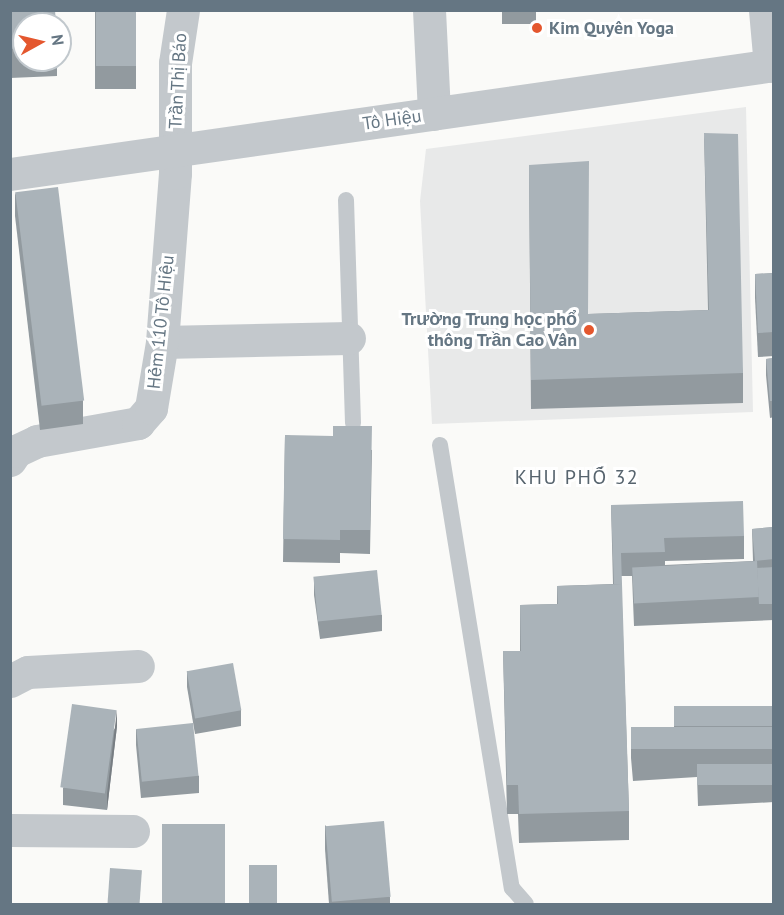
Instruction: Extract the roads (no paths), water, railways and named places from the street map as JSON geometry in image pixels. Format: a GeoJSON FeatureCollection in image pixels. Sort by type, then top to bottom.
{"type":"FeatureCollection","features":[{"type":"Feature","properties":{"kind":"street","name":"Trần Thị Báo"},"geometry":{"type":"LineString","coordinates":[[175,151],[175,63],[183,10]]}},
{"type":"Feature","properties":{"kind":"street"},"geometry":{"type":"LineString","coordinates":[[429,10],[434,114]]}},
{"type":"Feature","properties":{"kind":"street"},"geometry":{"type":"LineString","coordinates":[[765,10],[772,65]]}},
{"type":"Feature","properties":{"kind":"street","name":"Tô Hiệu"},"geometry":{"type":"LineString","coordinates":[[10,174],[772,65]]}},
{"type":"Feature","properties":{"kind":"street","name":"Hẻm 110 Tô Hiệu"},"geometry":{"type":"LineString","coordinates":[[10,460],[16,452],[37,441],[138,423],[151,408],[162,342],[175,151]]}},
{"type":"Feature","properties":{"kind":"street"},"geometry":{"type":"LineString","coordinates":[[162,342],[349,338]]}},
{"type":"Feature","properties":{"kind":"street"},"geometry":{"type":"LineString","coordinates":[[10,681],[28,672],[138,666]]}},
{"type":"Feature","properties":{"kind":"street"},"geometry":{"type":"LineString","coordinates":[[10,830],[134,831]]}},
{"type":"Feature","properties":{"kind":"lane"},"geometry":{"type":"LineString","coordinates":[[346,200],[353,423]]}},
{"type":"Feature","properties":{"kind":"lane"},"geometry":{"type":"LineString","coordinates":[[440,445],[512,888],[526,904]]}},
{"type":"Feature","properties":{"kind":"place","name":"Kim Quyên Yoga"},"geometry":{"type":"Point","coordinates":[537,28]}},
{"type":"Feature","properties":{"kind":"place","name":"Trường Trung học phổ thông Trần Cao Vân"},"geometry":{"type":"Point","coordinates":[589,330]}},
{"type":"Feature","properties":{"kind":"district","name":"KHU PHỐ 32"},"geometry":{"type":"Point","coordinates":[577,477]}}]}
